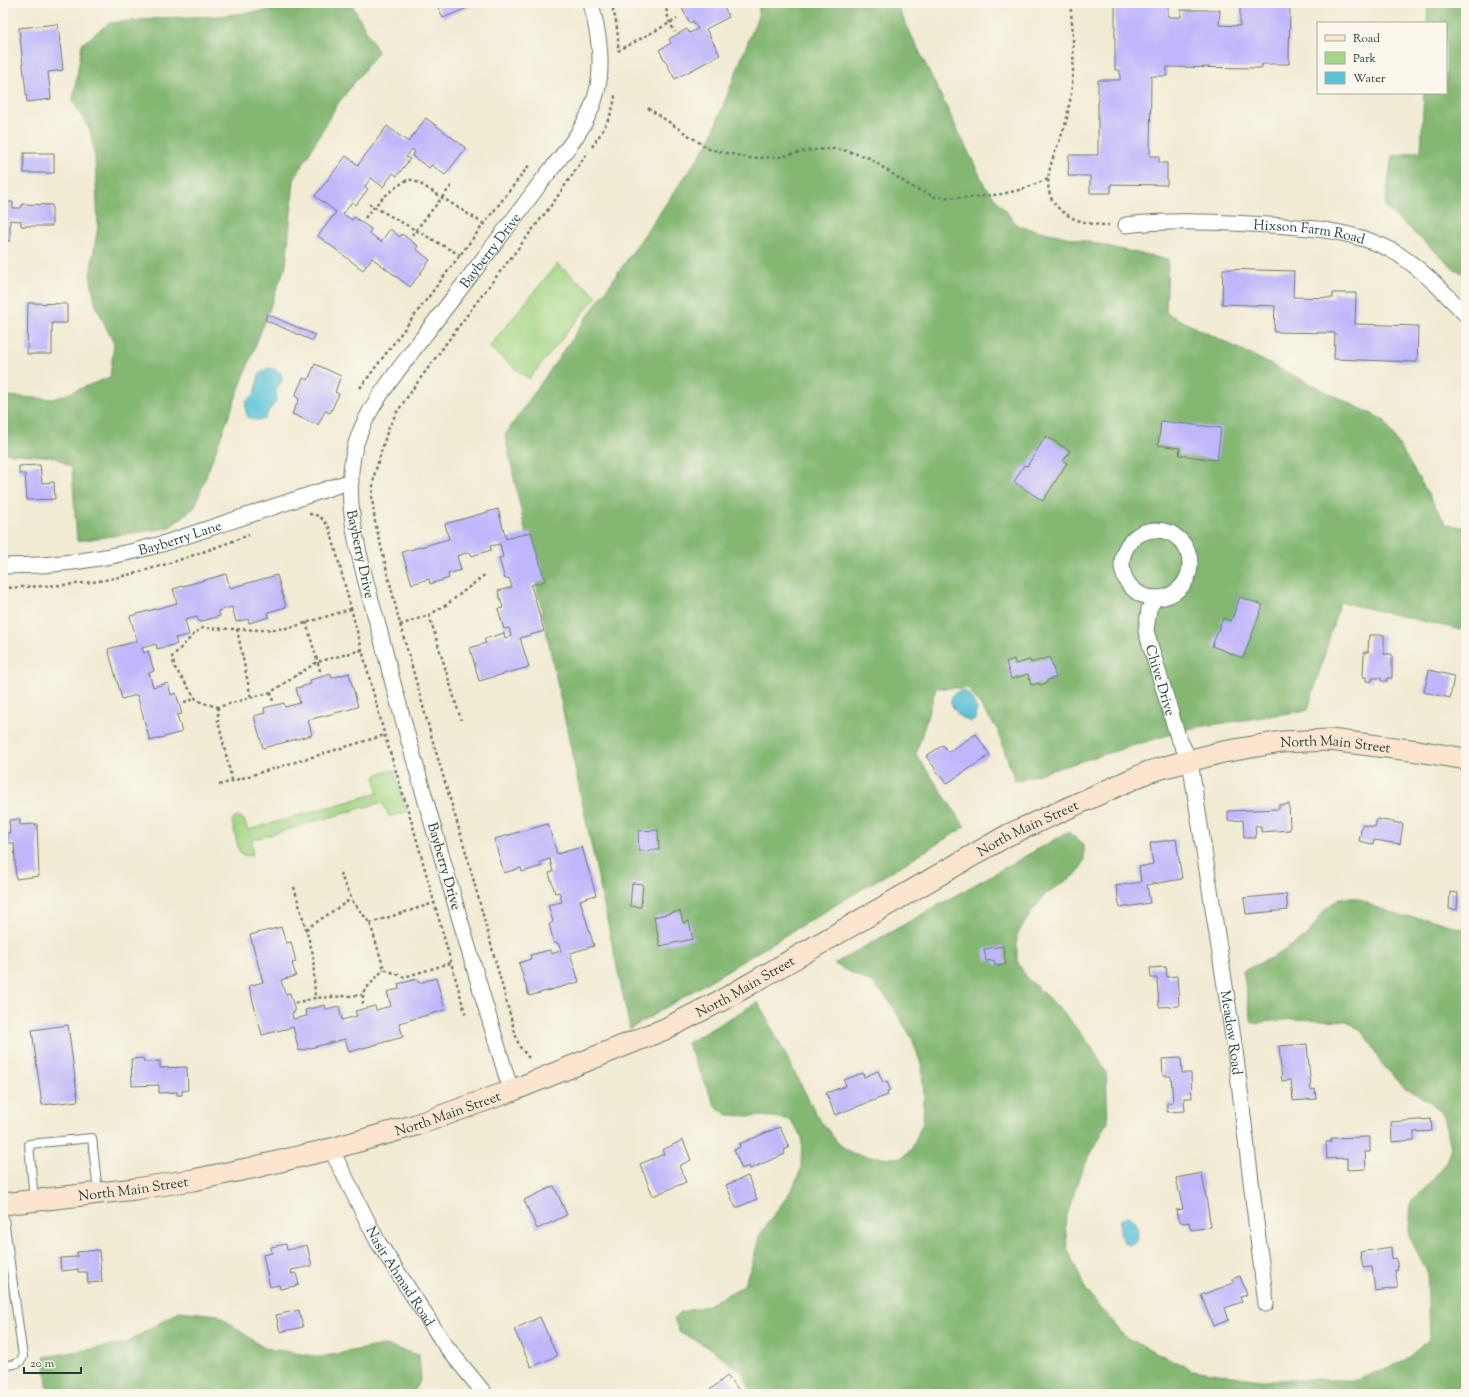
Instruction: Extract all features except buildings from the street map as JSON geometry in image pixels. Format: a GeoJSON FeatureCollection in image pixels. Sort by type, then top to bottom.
{"type":"FeatureCollection","features":[{"type":"Feature","properties":{"kind":"main road","name":"North Main Street"},"geometry":{"type":"LineString","coordinates":[[3,1204],[98,1194],[193,1180],[251,1168],[331,1149],[416,1124],[511,1091],[665,1029],[719,1001],[1008,836],[1148,772],[1223,752],[1281,742],[1330,740],[1418,751],[1466,759]]}},
{"type":"Feature","properties":{"kind":"street","name":"Bayberry Drive"},"geometry":{"type":"LineString","coordinates":[[511,1091],[470,953],[358,554],[350,506],[352,457],[356,441],[381,394],[568,147],[586,118],[597,93],[600,80],[601,62],[595,19],[591,3]]}},
{"type":"Feature","properties":{"kind":"street","name":"Hixson Farm Road"},"geometry":{"type":"LineString","coordinates":[[1126,225],[1170,221],[1218,222],[1296,227],[1358,238],[1378,244],[1418,268],[1466,315]]}},
{"type":"Feature","properties":{"kind":"street","name":"Bayberry Lane"},"geometry":{"type":"LineString","coordinates":[[3,566],[51,564],[100,558],[131,552],[162,544],[351,481]]}},
{"type":"Feature","properties":{"kind":"street"},"geometry":{"type":"LineString","coordinates":[[1160,530],[1170,533],[1179,539],[1186,547],[1190,567],[1188,577],[1182,586],[1174,593],[1165,597],[1155,598],[1144,596],[1135,590],[1128,582],[1123,572],[1122,561],[1125,551],[1131,542],[1139,535],[1149,531],[1160,530]]}},
{"type":"Feature","properties":{"kind":"street","name":"Chive Drive"},"geometry":{"type":"LineString","coordinates":[[1155,598],[1149,608],[1146,631],[1178,737],[1190,761]]}},
{"type":"Feature","properties":{"kind":"street","name":"Meadow Road"},"geometry":{"type":"LineString","coordinates":[[1190,761],[1235,1050],[1266,1304]]}},
{"type":"Feature","properties":{"kind":"street","name":"Nasir Ahmad Road"},"geometry":{"type":"LineString","coordinates":[[331,1149],[378,1242],[445,1345],[485,1394]]}},
{"type":"Feature","properties":{"kind":"lane"},"geometry":{"type":"LineString","coordinates":[[34,1201],[29,1144],[92,1138],[98,1194]]}},
{"type":"Feature","properties":{"kind":"lane"},"geometry":{"type":"LineString","coordinates":[[3,1212],[22,1357],[21,1361],[18,1363],[3,1365]]}},
{"type":"Feature","properties":{"kind":"path"},"geometry":{"type":"LineString","coordinates":[[611,3],[619,43],[618,59]]}},
{"type":"Feature","properties":{"kind":"path"},"geometry":{"type":"LineString","coordinates":[[665,3],[670,23],[675,32]]}},
{"type":"Feature","properties":{"kind":"path"},"geometry":{"type":"LineString","coordinates":[[1070,3],[1074,32],[1073,79],[1066,121],[1050,167],[1048,190],[1052,200],[1058,208],[1077,220],[1090,223],[1126,225]]}},
{"type":"Feature","properties":{"kind":"path"},"geometry":{"type":"LineString","coordinates":[[618,51],[677,19]]}},
{"type":"Feature","properties":{"kind":"path"},"geometry":{"type":"LineString","coordinates":[[529,1058],[520,1048],[465,849],[433,742],[400,624],[375,522],[372,498],[374,476],[388,428],[397,412],[476,303],[553,203],[600,134],[609,119],[615,103],[616,88]]}},
{"type":"Feature","properties":{"kind":"path"},"geometry":{"type":"LineString","coordinates":[[648,108],[709,149],[750,158],[780,158],[811,150],[834,149],[848,151],[869,158],[910,186],[935,197],[968,198],[1002,194],[1023,189],[1048,179]]}},
{"type":"Feature","properties":{"kind":"path"},"geometry":{"type":"LineString","coordinates":[[360,388],[530,164]]}},
{"type":"Feature","properties":{"kind":"path"},"geometry":{"type":"LineString","coordinates":[[365,218],[373,207],[396,186],[409,179],[419,182],[484,224]]}},
{"type":"Feature","properties":{"kind":"path"},"geometry":{"type":"LineString","coordinates":[[412,235],[417,231],[452,185]]}},
{"type":"Feature","properties":{"kind":"path"},"geometry":{"type":"LineString","coordinates":[[369,204],[460,255]]}},
{"type":"Feature","properties":{"kind":"path"},"geometry":{"type":"LineString","coordinates":[[303,514],[313,514],[322,518],[330,529],[385,735],[466,1016]]}},
{"type":"Feature","properties":{"kind":"path"},"geometry":{"type":"LineString","coordinates":[[3,588],[109,580],[154,568],[226,544],[255,532]]}},
{"type":"Feature","properties":{"kind":"path"},"geometry":{"type":"LineString","coordinates":[[396,626],[429,615],[446,606],[486,574]]}},
{"type":"Feature","properties":{"kind":"path"},"geometry":{"type":"LineString","coordinates":[[351,609],[289,628],[262,630],[203,628],[196,632],[172,657],[175,668],[196,699],[203,703],[218,707],[271,692],[317,662],[362,650]]}},
{"type":"Feature","properties":{"kind":"path"},"geometry":{"type":"LineString","coordinates":[[429,615],[461,720]]}},
{"type":"Feature","properties":{"kind":"path"},"geometry":{"type":"LineString","coordinates":[[306,622],[321,674]]}},
{"type":"Feature","properties":{"kind":"path"},"geometry":{"type":"LineString","coordinates":[[236,630],[251,698]]}},
{"type":"Feature","properties":{"kind":"path"},"geometry":{"type":"LineString","coordinates":[[271,692],[273,702]]}},
{"type":"Feature","properties":{"kind":"path"},"geometry":{"type":"LineString","coordinates":[[184,702],[196,699]]}},
{"type":"Feature","properties":{"kind":"path"},"geometry":{"type":"LineString","coordinates":[[218,707],[218,721],[232,780]]}},
{"type":"Feature","properties":{"kind":"path"},"geometry":{"type":"LineString","coordinates":[[219,784],[385,735]]}},
{"type":"Feature","properties":{"kind":"path"},"geometry":{"type":"LineString","coordinates":[[340,873],[351,899],[370,923],[384,969]]}},
{"type":"Feature","properties":{"kind":"path"},"geometry":{"type":"LineString","coordinates":[[294,887],[312,954],[315,998]]}},
{"type":"Feature","properties":{"kind":"path"},"geometry":{"type":"LineString","coordinates":[[306,929],[351,899]]}},
{"type":"Feature","properties":{"kind":"path"},"geometry":{"type":"LineString","coordinates":[[370,923],[434,903]]}},
{"type":"Feature","properties":{"kind":"path"},"geometry":{"type":"LineString","coordinates":[[384,969],[404,977],[451,963]]}},
{"type":"Feature","properties":{"kind":"path"},"geometry":{"type":"LineString","coordinates":[[295,1003],[315,998],[362,995],[384,969]]}},
{"type":"Feature","properties":{"kind":"path"},"geometry":{"type":"LineString","coordinates":[[362,995],[363,1004]]}},
{"type":"Feature","properties":{"kind":"green space"},"geometry":{"type":"Polygon","coordinates":[[[331,3],[351,3],[378,52],[336,106],[294,180],[286,265],[194,508],[168,528],[77,541],[72,468],[56,457],[3,453],[3,396],[54,399],[110,377],[114,344],[96,306],[90,275],[98,226],[95,157],[90,130],[73,101],[82,44],[109,23],[161,18],[220,16],[331,3]]]}},
{"type":"Feature","properties":{"kind":"green space"},"geometry":{"type":"Polygon","coordinates":[[[759,3],[897,3],[899,10],[985,186],[1018,226],[1168,260],[1166,313],[1384,420],[1446,524],[1466,528],[1466,631],[1340,602],[1308,710],[1192,728],[1015,781],[997,729],[968,688],[936,688],[916,754],[965,827],[630,1029],[505,435],[709,142],[758,16],[759,3]]]}},
{"type":"Feature","properties":{"kind":"green space"},"geometry":{"type":"Polygon","coordinates":[[[1428,3],[1466,3],[1466,274],[1456,270],[1385,207],[1392,156],[1421,151],[1424,94],[1447,94],[1447,22],[1427,22],[1428,3]]]}},
{"type":"Feature","properties":{"kind":"green space"},"geometry":{"type":"Polygon","coordinates":[[[557,264],[597,296],[529,379],[489,347],[557,264]]]}},
{"type":"Feature","properties":{"kind":"green space"},"geometry":{"type":"Polygon","coordinates":[[[394,770],[407,812],[389,816],[383,804],[379,803],[252,840],[253,852],[251,856],[243,855],[239,851],[232,821],[234,818],[240,817],[244,820],[248,830],[378,793],[375,777],[378,774],[394,770]]]}},
{"type":"Feature","properties":{"kind":"green space"},"geometry":{"type":"Polygon","coordinates":[[[1068,832],[1084,844],[1084,861],[1078,873],[1046,894],[1033,910],[1017,935],[1017,961],[1026,977],[1063,1012],[1090,1045],[1106,1072],[1108,1122],[1080,1174],[1065,1222],[1067,1248],[1086,1290],[1125,1337],[1192,1370],[1260,1380],[1357,1380],[1405,1361],[1429,1339],[1427,1271],[1409,1236],[1409,1226],[1411,1202],[1433,1179],[1446,1162],[1451,1147],[1442,1113],[1430,1102],[1404,1087],[1380,1062],[1372,1045],[1361,1031],[1347,1021],[1294,1019],[1252,1023],[1243,971],[1277,955],[1307,936],[1326,908],[1340,898],[1357,898],[1375,907],[1404,917],[1429,919],[1466,930],[1466,1394],[751,1394],[743,1373],[710,1348],[680,1332],[674,1319],[681,1312],[706,1306],[743,1286],[752,1265],[759,1236],[793,1188],[801,1169],[802,1136],[790,1120],[774,1117],[728,1115],[715,1106],[687,1043],[758,1002],[819,1119],[838,1143],[851,1153],[872,1157],[901,1158],[911,1150],[923,1122],[924,1097],[922,1067],[912,1038],[890,1002],[874,984],[834,964],[1068,832]]]}},
{"type":"Feature","properties":{"kind":"green space"},"geometry":{"type":"Polygon","coordinates":[[[179,1311],[218,1315],[264,1348],[320,1357],[383,1345],[419,1355],[421,1379],[413,1394],[48,1394],[44,1357],[127,1343],[179,1311]]]}},
{"type":"Feature","properties":{"kind":"water"},"geometry":{"type":"Polygon","coordinates":[[[269,368],[279,371],[282,381],[276,392],[276,402],[269,410],[265,419],[256,420],[248,417],[246,403],[255,393],[259,375],[264,370],[269,368]]]}},
{"type":"Feature","properties":{"kind":"water"},"geometry":{"type":"Polygon","coordinates":[[[961,690],[968,693],[977,709],[975,716],[976,719],[969,722],[967,719],[960,717],[951,704],[952,695],[961,690]]]}},
{"type":"Feature","properties":{"kind":"water"},"geometry":{"type":"Polygon","coordinates":[[[1127,1216],[1133,1220],[1138,1230],[1137,1241],[1131,1244],[1125,1243],[1120,1232],[1120,1220],[1127,1216]]]}}]}
